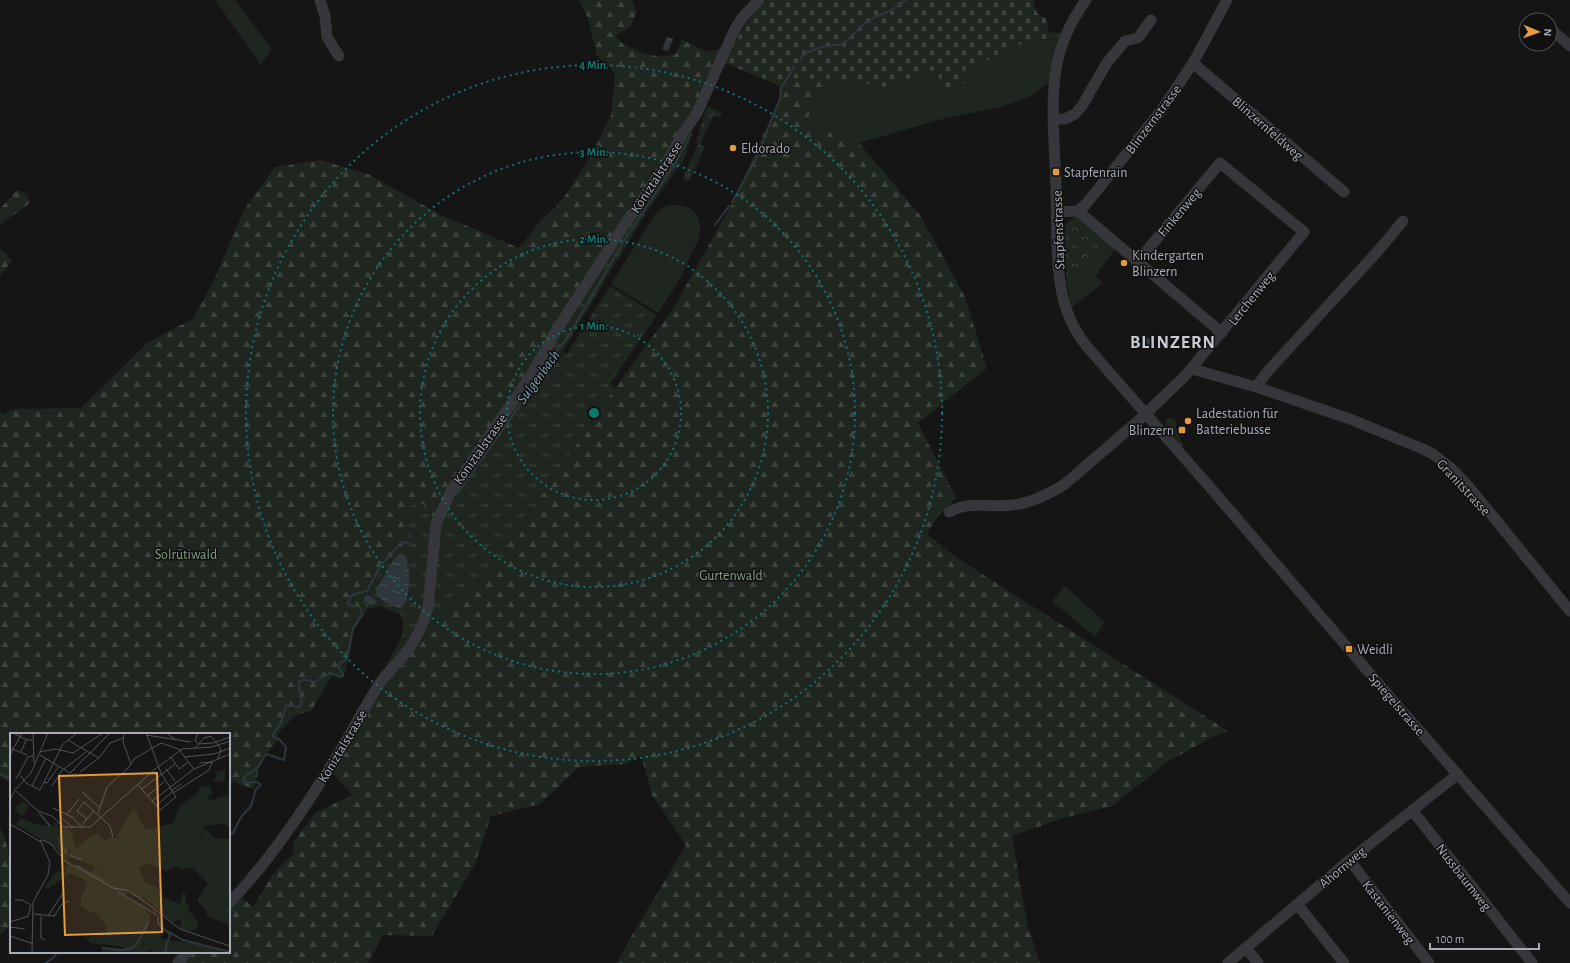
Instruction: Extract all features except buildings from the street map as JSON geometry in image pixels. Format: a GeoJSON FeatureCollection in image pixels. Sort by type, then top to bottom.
{"type":"FeatureCollection","features":[{"type":"Feature","properties":{"kind":"street"},"geometry":{"type":"LineString","coordinates":[[320,0],[325,16],[327,37],[339,56]]}},
{"type":"Feature","properties":{"kind":"street","name":"Köniztalstrasse"},"geometry":{"type":"LineString","coordinates":[[230,902],[248,883],[288,831],[330,768],[384,677],[405,654],[416,638],[428,608],[436,524],[451,491],[522,389],[556,331],[627,221],[660,174],[680,138],[697,113],[735,29],[742,18],[759,0]]}},
{"type":"Feature","properties":{"kind":"street","name":"Stapfenstrasse"},"geometry":{"type":"LineString","coordinates":[[1086,0],[1068,29],[1059,54],[1054,84],[1057,212],[1061,286],[1071,322],[1085,345],[1146,414]]}},
{"type":"Feature","properties":{"kind":"street","name":"Blinzernstrasse"},"geometry":{"type":"LineString","coordinates":[[1078,211],[1086,204],[1160,112],[1193,63],[1227,0]]}},
{"type":"Feature","properties":{"kind":"street"},"geometry":{"type":"LineString","coordinates":[[1054,119],[1065,119],[1075,114],[1082,106],[1106,64],[1125,41],[1138,38],[1151,20]]}},
{"type":"Feature","properties":{"kind":"street"},"geometry":{"type":"LineString","coordinates":[[1558,35],[1570,46]]}},
{"type":"Feature","properties":{"kind":"street","name":"Blinzernfeldweg"},"geometry":{"type":"LineString","coordinates":[[1193,63],[1344,192]]}},
{"type":"Feature","properties":{"kind":"street","name":"Lerchenweg"},"geometry":{"type":"LineString","coordinates":[[949,512],[955,508],[970,505],[1013,505],[1030,501],[1053,492],[1065,484],[1146,414],[1192,369],[1304,232],[1220,163]]}},
{"type":"Feature","properties":{"kind":"street","name":"Finkenweg"},"geometry":{"type":"LineString","coordinates":[[1138,261],[1220,163]]}},
{"type":"Feature","properties":{"kind":"street"},"geometry":{"type":"LineString","coordinates":[[1057,212],[1078,211],[1222,332]]}},
{"type":"Feature","properties":{"kind":"street"},"geometry":{"type":"LineString","coordinates":[[1256,387],[1268,371],[1378,251],[1403,221]]}},
{"type":"Feature","properties":{"kind":"street","name":"Granitstrasse"},"geometry":{"type":"LineString","coordinates":[[1192,369],[1256,387],[1350,419],[1433,454],[1452,469],[1468,487],[1570,611]]}},
{"type":"Feature","properties":{"kind":"street","name":"Spiegelstrasse"},"geometry":{"type":"LineString","coordinates":[[1146,414],[1570,903]]}},
{"type":"Feature","properties":{"kind":"street","name":"Ahornweg"},"geometry":{"type":"LineString","coordinates":[[1228,963],[1297,904],[1458,774]]}},
{"type":"Feature","properties":{"kind":"street","name":"Nussbaumweg"},"geometry":{"type":"LineString","coordinates":[[1412,810],[1532,963]]}},
{"type":"Feature","properties":{"kind":"street","name":"Kastanienweg"},"geometry":{"type":"LineString","coordinates":[[1350,861],[1429,963]]}},
{"type":"Feature","properties":{"kind":"street"},"geometry":{"type":"LineString","coordinates":[[1297,904],[1344,963]]}},
{"type":"Feature","properties":{"kind":"street"},"geometry":{"type":"LineString","coordinates":[[1246,948],[1258,963]]}},
{"type":"Feature","properties":{"kind":"street"},"geometry":{"type":"LineString","coordinates":[[178,963],[186,953]]}},
{"type":"Feature","properties":{"kind":"green space"},"geometry":{"type":"Polygon","coordinates":[[[215,0],[235,0],[272,49],[261,65],[215,0]]]}},
{"type":"Feature","properties":{"kind":"green space","name":"Solrütiwald"},"geometry":{"type":"Polygon","coordinates":[[[579,0],[632,0],[637,13],[630,27],[615,36],[618,40],[628,46],[651,55],[658,56],[675,55],[682,40],[709,52],[722,48],[684,135],[436,523],[423,504],[412,505],[407,509],[411,536],[388,561],[360,601],[368,609],[354,629],[348,662],[343,678],[332,676],[311,711],[296,715],[278,733],[276,743],[261,759],[254,789],[233,782],[230,785],[230,733],[10,733],[10,782],[0,777],[0,409],[2,415],[13,409],[81,408],[147,343],[194,318],[214,280],[244,210],[275,167],[321,160],[370,175],[439,214],[519,248],[542,219],[556,207],[567,193],[588,161],[611,115],[615,77],[613,71],[597,56],[588,18],[579,0]]]}},
{"type":"Feature","properties":{"kind":"green space"},"geometry":{"type":"Polygon","coordinates":[[[766,0],[1033,0],[1037,13],[1046,18],[1049,32],[1060,34],[1058,38],[1027,41],[1001,55],[965,70],[968,82],[945,90],[935,70],[884,87],[833,79],[784,78],[780,86],[725,63],[747,22],[766,0]]]}},
{"type":"Feature","properties":{"kind":"green space"},"geometry":{"type":"Polygon","coordinates":[[[1058,38],[1053,53],[1049,83],[1027,98],[1000,107],[942,119],[859,143],[806,122],[823,84],[833,79],[884,87],[935,70],[945,90],[968,82],[965,70],[1001,55],[1027,41],[1058,38]]]}},
{"type":"Feature","properties":{"kind":"green space","name":"Gurtenwald"},"geometry":{"type":"Polygon","coordinates":[[[784,78],[833,79],[823,84],[806,122],[859,143],[920,215],[965,297],[987,368],[918,423],[956,498],[939,514],[927,534],[954,556],[1228,731],[1212,737],[1166,763],[1112,806],[1063,818],[1012,836],[1028,929],[1040,963],[617,963],[686,845],[652,795],[641,755],[627,764],[579,767],[540,804],[491,816],[475,864],[432,936],[382,935],[370,960],[367,963],[176,963],[184,953],[230,953],[230,901],[238,894],[253,907],[273,874],[293,854],[294,841],[316,812],[352,795],[330,769],[347,739],[428,624],[467,592],[493,568],[615,388],[673,309],[733,202],[779,100],[780,86],[784,78]]]}},
{"type":"Feature","properties":{"kind":"green space"},"geometry":{"type":"Polygon","coordinates":[[[708,106],[722,113],[720,118],[714,115],[700,144],[705,147],[689,181],[684,180],[684,176],[698,144],[696,142],[708,106]]]}},
{"type":"Feature","properties":{"kind":"green space"},"geometry":{"type":"Polygon","coordinates":[[[684,135],[690,140],[685,158],[647,211],[562,352],[566,355],[610,286],[657,315],[610,384],[615,388],[493,568],[467,592],[384,677],[388,663],[401,638],[403,621],[401,615],[380,606],[368,609],[360,602],[388,561],[411,536],[407,509],[412,505],[423,504],[436,523],[684,135]],[[392,560],[384,578],[375,588],[381,600],[400,608],[404,604],[409,594],[408,566],[392,560]]]}},
{"type":"Feature","properties":{"kind":"green space"},"geometry":{"type":"Polygon","coordinates":[[[17,190],[27,194],[30,203],[0,225],[0,209],[17,190]]]}},
{"type":"Feature","properties":{"kind":"green space"},"geometry":{"type":"Polygon","coordinates":[[[672,205],[686,207],[696,213],[700,224],[699,239],[677,284],[658,313],[611,284],[654,216],[666,206],[672,205]]]}},
{"type":"Feature","properties":{"kind":"green space"},"geometry":{"type":"Polygon","coordinates":[[[1077,217],[1105,240],[1067,285],[1064,231],[1066,224],[1077,217]]]}},
{"type":"Feature","properties":{"kind":"green space"},"geometry":{"type":"Polygon","coordinates":[[[1105,240],[1115,249],[1096,275],[1102,283],[1072,308],[1067,285],[1105,240]]]}},
{"type":"Feature","properties":{"kind":"green space"},"geometry":{"type":"Polygon","coordinates":[[[0,250],[2,250],[12,261],[0,276],[0,250]]]}},
{"type":"Feature","properties":{"kind":"green space"},"geometry":{"type":"Polygon","coordinates":[[[1168,418],[1172,418],[1176,421],[1176,428],[1183,446],[1182,447],[1165,426],[1165,422],[1168,418]]]}},
{"type":"Feature","properties":{"kind":"green space"},"geometry":{"type":"Polygon","coordinates":[[[1065,586],[1105,622],[1095,637],[1052,601],[1065,586]]]}},
{"type":"Feature","properties":{"kind":"green space"},"geometry":{"type":"Polygon","coordinates":[[[0,828],[5,838],[10,862],[10,925],[0,935],[0,828]]]}},
{"type":"Feature","properties":{"kind":"water"},"geometry":{"type":"Polygon","coordinates":[[[667,37],[673,39],[668,51],[662,49],[667,37]]]}},
{"type":"Feature","properties":{"kind":"water"},"geometry":{"type":"Polygon","coordinates":[[[1147,337],[1153,343],[1148,349],[1141,344],[1147,337]]]}},
{"type":"Feature","properties":{"kind":"water"},"geometry":{"type":"Polygon","coordinates":[[[400,555],[405,556],[407,561],[409,584],[407,599],[404,605],[400,608],[381,599],[375,588],[382,580],[392,561],[400,555]]]}},
{"type":"Feature","properties":{"kind":"water"},"geometry":{"type":"Polygon","coordinates":[[[368,595],[374,599],[377,604],[371,605],[364,602],[364,597],[368,595]]]}},
{"type":"Feature","properties":{"kind":"waterway","name":"Sulgenbach"},"geometry":{"type":"LineString","coordinates":[[804,54],[821,47],[843,44],[865,23],[892,10],[906,0]]}},
{"type":"Feature","properties":{"kind":"waterway","name":"Sulgenbach"},"geometry":{"type":"LineString","coordinates":[[800,60],[804,54]]}},
{"type":"Feature","properties":{"kind":"waterway"},"geometry":{"type":"LineString","coordinates":[[732,202],[756,159],[781,96],[781,88],[794,66]]}},
{"type":"Feature","properties":{"kind":"waterway","name":"Sulgenbach"},"geometry":{"type":"LineString","coordinates":[[457,494],[531,390],[547,362],[568,337],[625,239],[673,167],[691,134]]}},
{"type":"Feature","properties":{"kind":"waterway"},"geometry":{"type":"LineString","coordinates":[[715,225],[729,206]]}},
{"type":"Feature","properties":{"kind":"waterway","name":"Sulgenbach"},"geometry":{"type":"LineString","coordinates":[[230,834],[233,833],[241,817],[251,806],[256,789],[261,785],[257,782],[243,782],[245,776],[257,768],[266,754],[284,760],[286,747],[279,739],[273,737],[273,734],[280,725],[286,706],[290,705],[300,707],[302,701],[299,681],[305,680],[315,682],[330,673],[340,677],[343,675],[339,667],[340,663],[347,659],[353,628],[362,615],[361,609],[358,606],[351,606],[348,603],[349,600],[353,595],[367,591],[381,565],[402,542],[409,543]]}},
{"type":"Feature","properties":{"kind":"waterway"},"geometry":{"type":"LineString","coordinates":[[0,774],[10,779]]}},
{"type":"Feature","properties":{"kind":"waterway","name":"Sulgenbach"},"geometry":{"type":"LineString","coordinates":[[46,963],[57,953]]}},
{"type":"Feature","properties":{"kind":"place","name":"Eldorado"},"geometry":{"type":"Point","coordinates":[733,148]}},
{"type":"Feature","properties":{"kind":"place","name":"Stapfenrain"},"geometry":{"type":"Point","coordinates":[1056,172]}},
{"type":"Feature","properties":{"kind":"place","name":"Kindergarten Blinzern"},"geometry":{"type":"Point","coordinates":[1124,263]}},
{"type":"Feature","properties":{"kind":"place","name":"Ladestation für Batteriebusse"},"geometry":{"type":"Point","coordinates":[1188,421]}},
{"type":"Feature","properties":{"kind":"place","name":"Blinzern"},"geometry":{"type":"Point","coordinates":[1182,430]}},
{"type":"Feature","properties":{"kind":"place","name":"Weidli"},"geometry":{"type":"Point","coordinates":[1349,649]}},
{"type":"Feature","properties":{"kind":"district","name":"BLINZERN"},"geometry":{"type":"Point","coordinates":[1173,342]}}]}
